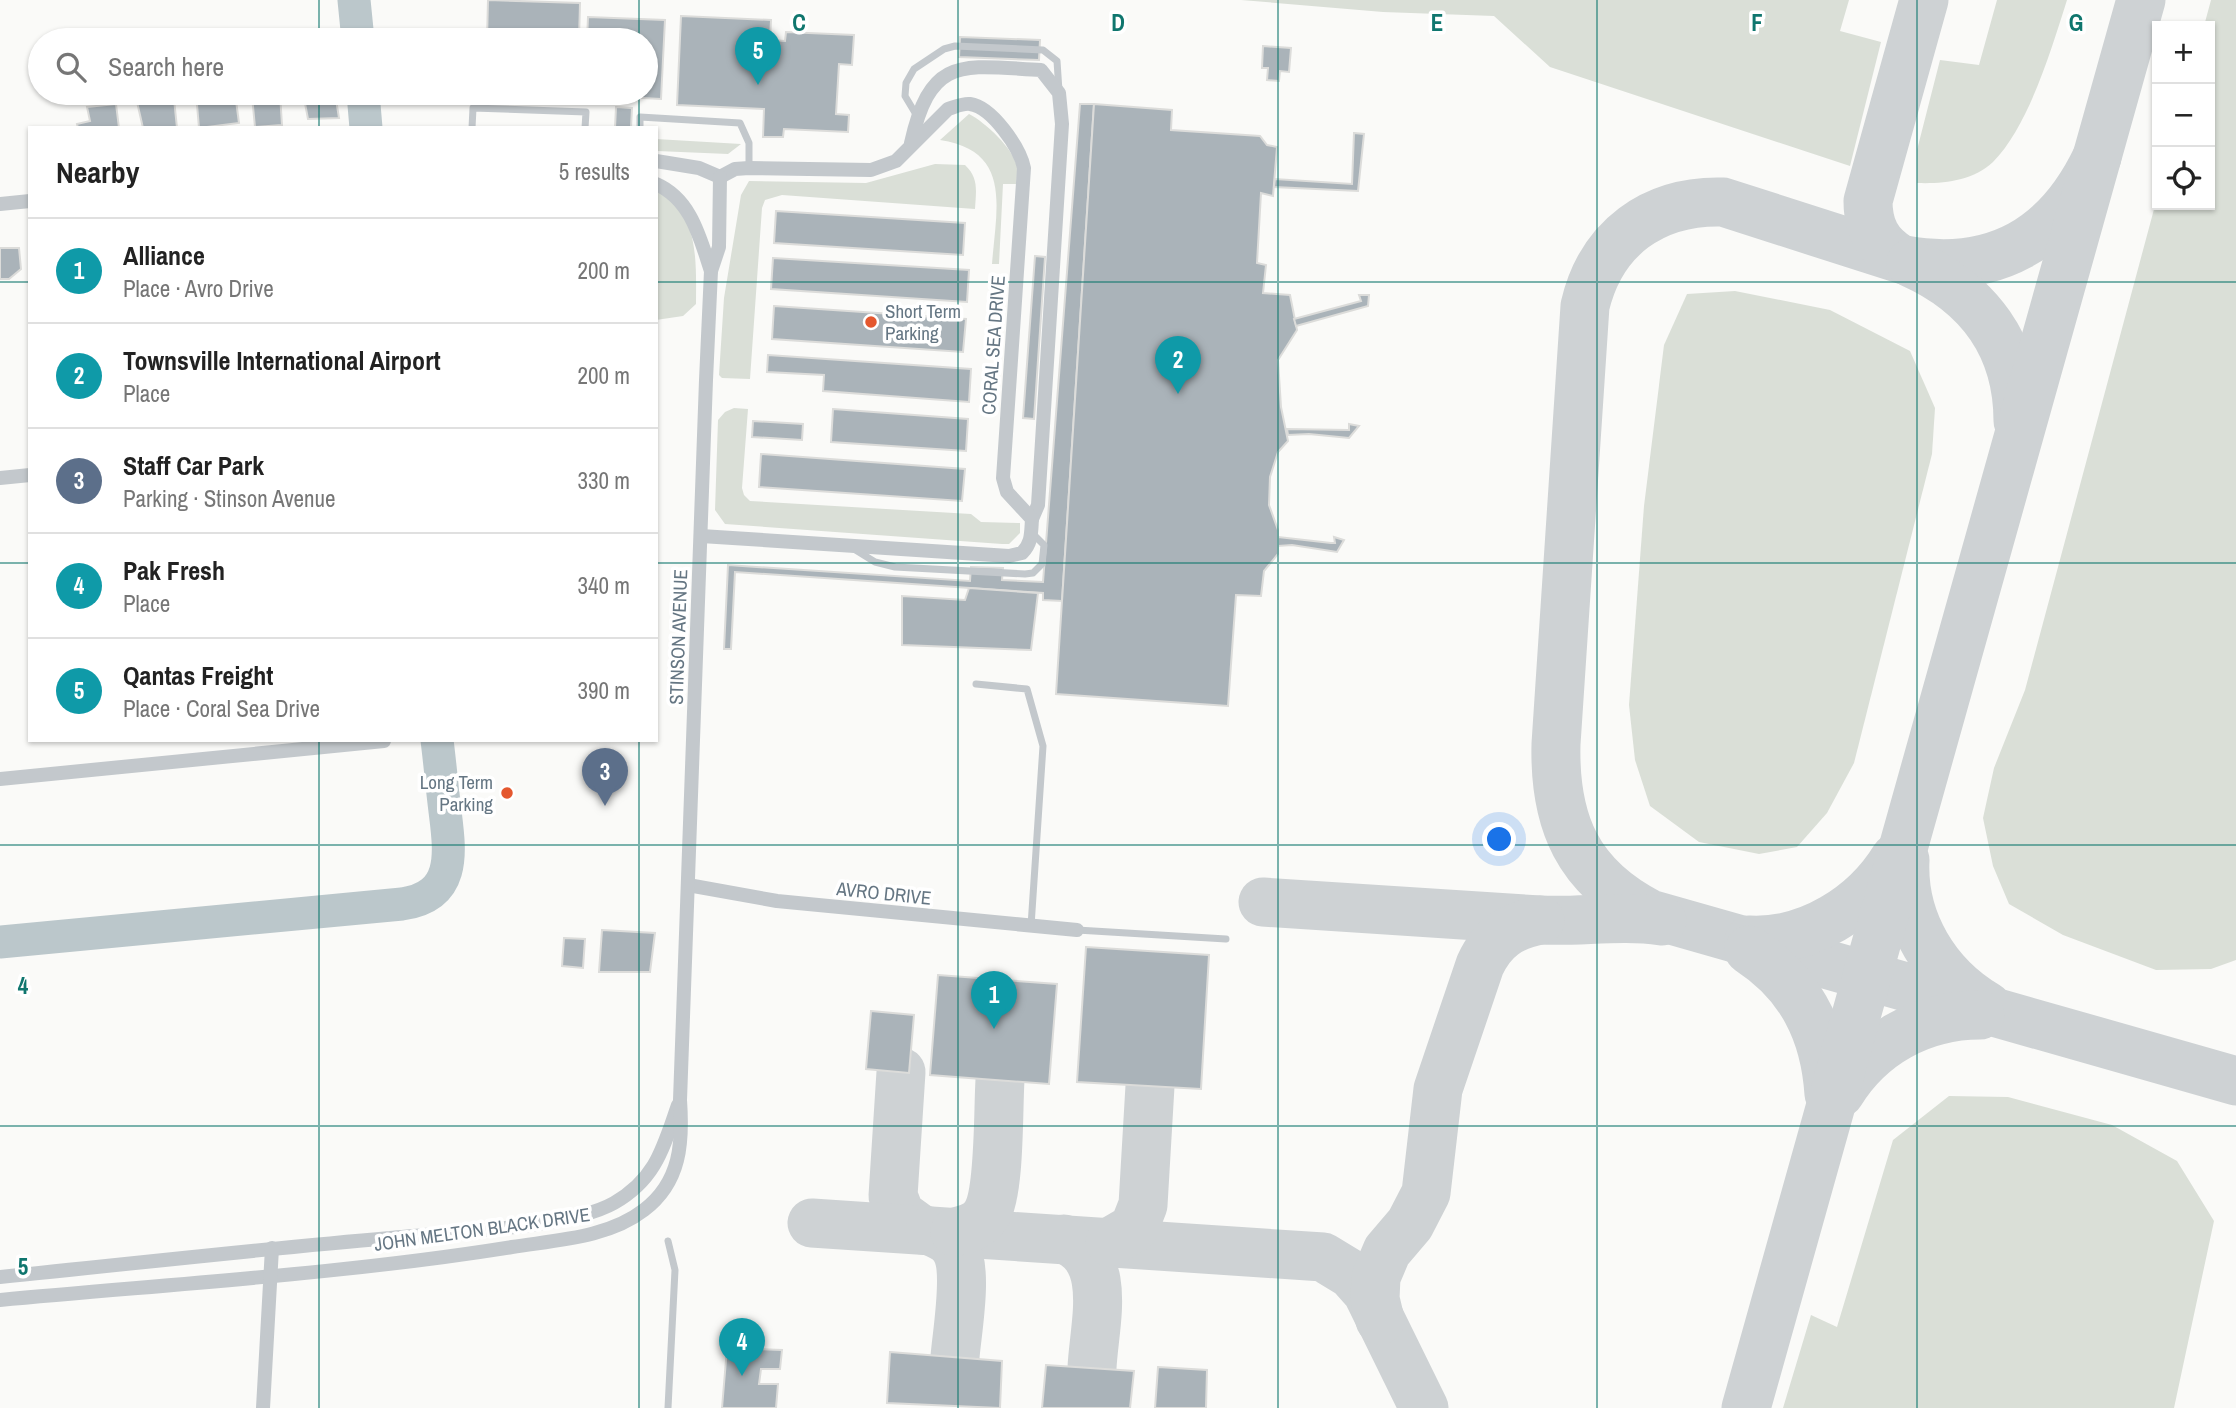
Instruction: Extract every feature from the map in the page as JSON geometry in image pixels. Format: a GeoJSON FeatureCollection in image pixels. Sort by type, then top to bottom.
{"type":"FeatureCollection","features":[{"type":"Feature","properties":{"kind":"street"},"geometry":{"type":"LineString","coordinates":[[701,536],[1009,556],[1022,553],[1027,548],[1038,505],[1059,200],[1062,124],[1059,93],[1041,71],[970,66],[950,71],[931,87],[917,117],[911,144]]}},
{"type":"Feature","properties":{"kind":"street","name":"CORAL SEA DRIVE"},"geometry":{"type":"LineString","coordinates":[[720,177],[735,169],[749,168],[872,170],[896,161],[948,109],[971,104],[982,108],[1013,141],[1022,159],[1003,478],[1007,492],[1032,526]]}},
{"type":"Feature","properties":{"kind":"street"},"geometry":{"type":"LineString","coordinates":[[658,162],[699,168],[720,177]]}},
{"type":"Feature","properties":{"kind":"street","name":"STINSON AVENUE"},"geometry":{"type":"LineString","coordinates":[[680,1100],[711,271],[719,247],[720,177]]}},
{"type":"Feature","properties":{"kind":"street"},"geometry":{"type":"LineString","coordinates":[[658,185],[669,190],[690,215],[711,271]]}},
{"type":"Feature","properties":{"kind":"street"},"geometry":{"type":"LineString","coordinates":[[0,204],[28,201]]}},
{"type":"Feature","properties":{"kind":"street"},"geometry":{"type":"LineString","coordinates":[[0,478],[28,475]]}},
{"type":"Feature","properties":{"kind":"street"},"geometry":{"type":"LineString","coordinates":[[0,779],[374,742]]}},
{"type":"Feature","properties":{"kind":"street","name":"AVRO DRIVE"},"geometry":{"type":"LineString","coordinates":[[688,885],[777,901],[1077,930]]}},
{"type":"Feature","properties":{"kind":"street","name":"JOHN MELTON BLACK DRIVE"},"geometry":{"type":"LineString","coordinates":[[0,1277],[472,1230],[586,1214],[612,1204],[649,1175],[661,1157],[680,1100]]}},
{"type":"Feature","properties":{"kind":"street","name":"JOHN MELTON BLACK DRIVE"},"geometry":{"type":"LineString","coordinates":[[0,1300],[447,1257],[581,1236],[626,1221],[659,1196],[672,1177],[683,1138],[680,1100]]}},
{"type":"Feature","properties":{"kind":"street"},"geometry":{"type":"LineString","coordinates":[[263,1408],[272,1248]]}},
{"type":"Feature","properties":{"kind":"lane"},"geometry":{"type":"LineString","coordinates":[[917,117],[905,96],[906,83],[914,69],[930,56],[956,46],[1043,50],[1057,61],[1059,93]]}},
{"type":"Feature","properties":{"kind":"lane"},"geometry":{"type":"LineString","coordinates":[[472,126],[473,108],[586,112],[585,126]]}},
{"type":"Feature","properties":{"kind":"lane"},"geometry":{"type":"LineString","coordinates":[[640,126],[640,117],[740,123],[749,143],[749,168]]}},
{"type":"Feature","properties":{"kind":"lane"},"geometry":{"type":"LineString","coordinates":[[849,545],[875,562],[895,567],[1025,574],[1033,573],[1042,564],[1044,545],[1032,526]]}},
{"type":"Feature","properties":{"kind":"lane"},"geometry":{"type":"LineString","coordinates":[[976,684],[1027,689],[1043,746],[1031,927]]}},
{"type":"Feature","properties":{"kind":"lane"},"geometry":{"type":"LineString","coordinates":[[1077,930],[1226,939]]}},
{"type":"Feature","properties":{"kind":"lane"},"geometry":{"type":"LineString","coordinates":[[668,1241],[675,1270],[668,1408]]}},
{"type":"Feature","properties":{"kind":"shaded area"},"geometry":{"type":"Polygon","coordinates":[[[1241,0],[1849,0],[1840,31],[1881,42],[1850,166],[1550,67],[1494,16],[1383,12],[1241,0]]]}},
{"type":"Feature","properties":{"kind":"shaded area"},"geometry":{"type":"Polygon","coordinates":[[[1997,0],[2067,0],[2038,85],[2018,128],[1993,162],[1976,173],[1957,180],[1917,183],[1917,150],[1940,60],[1979,65],[1997,0]]]}},
{"type":"Feature","properties":{"kind":"shaded area"},"geometry":{"type":"Polygon","coordinates":[[[2211,0],[2236,0],[2236,960],[2211,969],[2156,970],[2063,935],[2009,904],[1993,866],[1983,818],[1994,768],[2025,690],[2154,210],[2215,210],[2215,21],[2205,21],[2211,0]]]}},
{"type":"Feature","properties":{"kind":"shaded area"},"geometry":{"type":"Polygon","coordinates":[[[969,114],[998,137],[1010,152],[1017,167],[1016,184],[1003,184],[999,264],[992,264],[997,203],[990,170],[979,156],[963,146],[940,140],[969,114]]]}},
{"type":"Feature","properties":{"kind":"shaded area"},"geometry":{"type":"Polygon","coordinates":[[[658,139],[741,144],[728,154],[658,151],[658,139]]]}},
{"type":"Feature","properties":{"kind":"shaded area"},"geometry":{"type":"Polygon","coordinates":[[[935,164],[965,165],[973,175],[976,185],[975,209],[782,195],[765,200],[762,208],[750,379],[722,378],[719,375],[724,298],[741,195],[749,181],[866,183],[935,164]]]}},
{"type":"Feature","properties":{"kind":"shaded area"},"geometry":{"type":"Polygon","coordinates":[[[658,191],[681,211],[692,240],[696,304],[683,316],[658,320],[658,191]]]}},
{"type":"Feature","properties":{"kind":"shaded area"},"geometry":{"type":"Polygon","coordinates":[[[1735,291],[1830,310],[1910,351],[1935,408],[1932,454],[1854,763],[1827,813],[1797,847],[1759,854],[1699,842],[1650,806],[1635,760],[1629,705],[1644,506],[1664,345],[1687,294],[1735,291]]]}},
{"type":"Feature","properties":{"kind":"shaded area"},"geometry":{"type":"Polygon","coordinates":[[[734,408],[748,409],[742,488],[750,501],[971,514],[981,522],[1020,523],[1020,533],[1009,544],[1002,544],[725,524],[715,510],[718,420],[725,412],[734,408]]]}},
{"type":"Feature","properties":{"kind":"shaded area"},"geometry":{"type":"Polygon","coordinates":[[[1949,1096],[2008,1097],[2112,1125],[2177,1161],[2214,1221],[2174,1408],[1783,1408],[1811,1315],[1837,1327],[1893,1140],[1949,1096]]]}},
{"type":"Feature","properties":{"kind":"building"},"geometry":{"type":"Polygon","coordinates":[[[488,0],[580,3],[579,28],[487,28],[488,0]]]}},
{"type":"Feature","properties":{"kind":"building"},"geometry":{"type":"Polygon","coordinates":[[[681,16],[771,20],[770,40],[785,41],[786,32],[854,35],[852,65],[839,64],[836,114],[849,115],[848,132],[784,129],[783,137],[763,137],[764,109],[677,105],[681,16]]]}},
{"type":"Feature","properties":{"kind":"building"},"geometry":{"type":"Polygon","coordinates":[[[588,17],[665,20],[661,99],[658,99],[658,28],[588,28],[588,17]]]}},
{"type":"Feature","properties":{"kind":"building"},"geometry":{"type":"Polygon","coordinates":[[[960,37],[1040,40],[1039,60],[959,57],[960,37]]]}},
{"type":"Feature","properties":{"kind":"building"},"geometry":{"type":"Polygon","coordinates":[[[1263,46],[1291,48],[1289,72],[1280,71],[1279,81],[1267,80],[1268,68],[1262,68],[1263,46]]]}},
{"type":"Feature","properties":{"kind":"building"},"geometry":{"type":"Polygon","coordinates":[[[1080,104],[1094,104],[1062,601],[1043,600],[1043,593],[735,572],[731,649],[724,649],[728,565],[970,581],[971,567],[1003,568],[1002,580],[1043,582],[1080,104]]]}},
{"type":"Feature","properties":{"kind":"building"},"geometry":{"type":"Polygon","coordinates":[[[1094,104],[1172,110],[1171,130],[1260,136],[1267,145],[1277,147],[1273,196],[1261,193],[1257,263],[1266,265],[1263,293],[1290,295],[1297,330],[1278,360],[1281,407],[1288,441],[1278,452],[1270,477],[1269,505],[1278,530],[1278,554],[1264,571],[1261,596],[1236,595],[1228,706],[1056,694],[1094,104]]]}},
{"type":"Feature","properties":{"kind":"building"},"geometry":{"type":"Polygon","coordinates":[[[116,105],[119,126],[78,126],[90,121],[87,107],[116,105]]]}},
{"type":"Feature","properties":{"kind":"building"},"geometry":{"type":"Polygon","coordinates":[[[138,105],[175,105],[177,126],[143,126],[138,105]]]}},
{"type":"Feature","properties":{"kind":"building"},"geometry":{"type":"Polygon","coordinates":[[[197,105],[237,105],[239,123],[199,126],[197,105]]]}},
{"type":"Feature","properties":{"kind":"building"},"geometry":{"type":"Polygon","coordinates":[[[253,105],[281,105],[282,125],[255,126],[253,105]]]}},
{"type":"Feature","properties":{"kind":"building"},"geometry":{"type":"Polygon","coordinates":[[[305,105],[337,105],[339,118],[308,119],[305,105]]]}},
{"type":"Feature","properties":{"kind":"building"},"geometry":{"type":"Polygon","coordinates":[[[616,107],[632,108],[631,126],[615,126],[616,107]]]}},
{"type":"Feature","properties":{"kind":"building"},"geometry":{"type":"Polygon","coordinates":[[[1354,133],[1364,134],[1358,191],[1274,187],[1275,179],[1352,184],[1354,133]]]}},
{"type":"Feature","properties":{"kind":"building"},"geometry":{"type":"Polygon","coordinates":[[[776,211],[965,223],[963,255],[774,243],[776,211]]]}},
{"type":"Feature","properties":{"kind":"building"},"geometry":{"type":"Polygon","coordinates":[[[0,248],[19,248],[21,269],[9,279],[0,279],[0,248]]]}},
{"type":"Feature","properties":{"kind":"building"},"geometry":{"type":"Polygon","coordinates":[[[1035,256],[1045,257],[1034,419],[1023,418],[1035,256]]]}},
{"type":"Feature","properties":{"kind":"building"},"geometry":{"type":"Polygon","coordinates":[[[773,258],[969,270],[967,302],[771,289],[773,258]]]}},
{"type":"Feature","properties":{"kind":"building"},"geometry":{"type":"Polygon","coordinates":[[[1359,295],[1369,295],[1368,306],[1296,326],[1294,319],[1361,301],[1359,295]]]}},
{"type":"Feature","properties":{"kind":"building"},"geometry":{"type":"Polygon","coordinates":[[[774,306],[966,319],[963,352],[772,339],[774,306]]]}},
{"type":"Feature","properties":{"kind":"building"},"geometry":{"type":"Polygon","coordinates":[[[768,355],[971,369],[969,402],[823,391],[824,375],[767,372],[768,355]]]}},
{"type":"Feature","properties":{"kind":"building"},"geometry":{"type":"Polygon","coordinates":[[[833,409],[968,419],[966,451],[831,442],[833,409]]]}},
{"type":"Feature","properties":{"kind":"building"},"geometry":{"type":"Polygon","coordinates":[[[753,421],[803,424],[802,440],[752,437],[753,421]]]}},
{"type":"Feature","properties":{"kind":"building"},"geometry":{"type":"Polygon","coordinates":[[[1349,424],[1359,426],[1349,438],[1288,435],[1287,429],[1349,430],[1349,424]]]}},
{"type":"Feature","properties":{"kind":"building"},"geometry":{"type":"Polygon","coordinates":[[[761,454],[965,469],[962,501],[759,487],[761,454]]]}},
{"type":"Feature","properties":{"kind":"building"},"geometry":{"type":"Polygon","coordinates":[[[1278,537],[1331,543],[1335,543],[1334,537],[1344,540],[1337,552],[1292,545],[1278,546],[1278,537]]]}},
{"type":"Feature","properties":{"kind":"building"},"geometry":{"type":"Polygon","coordinates":[[[969,588],[1038,593],[1031,650],[902,645],[902,596],[965,600],[969,588]]]}},
{"type":"Feature","properties":{"kind":"building"},"geometry":{"type":"Polygon","coordinates":[[[602,930],[655,933],[650,972],[599,972],[602,930]]]}},
{"type":"Feature","properties":{"kind":"building"},"geometry":{"type":"Polygon","coordinates":[[[564,938],[585,939],[583,968],[562,966],[564,938]]]}},
{"type":"Feature","properties":{"kind":"building"},"geometry":{"type":"Polygon","coordinates":[[[1086,947],[1209,955],[1201,1089],[1077,1082],[1086,947]]]}},
{"type":"Feature","properties":{"kind":"building"},"geometry":{"type":"Polygon","coordinates":[[[938,975],[1057,984],[1049,1084],[930,1075],[938,975]]]}},
{"type":"Feature","properties":{"kind":"building"},"geometry":{"type":"Polygon","coordinates":[[[871,1011],[914,1015],[909,1073],[866,1069],[871,1011]]]}},
{"type":"Feature","properties":{"kind":"building"},"geometry":{"type":"Polygon","coordinates":[[[727,1348],[782,1350],[780,1369],[761,1369],[759,1384],[778,1384],[776,1408],[722,1408],[727,1348]]]}},
{"type":"Feature","properties":{"kind":"building"},"geometry":{"type":"Polygon","coordinates":[[[890,1352],[1002,1361],[1000,1408],[887,1403],[890,1352]]]}},
{"type":"Feature","properties":{"kind":"building"},"geometry":{"type":"Polygon","coordinates":[[[1046,1365],[1134,1371],[1130,1408],[1042,1408],[1046,1365]]]}},
{"type":"Feature","properties":{"kind":"building"},"geometry":{"type":"Polygon","coordinates":[[[1158,1367],[1207,1370],[1206,1408],[1155,1408],[1158,1367]]]}},
{"type":"Feature","properties":{"kind":"waterway"},"geometry":{"type":"LineString","coordinates":[[354,0],[357,28]]}},
{"type":"Feature","properties":{"kind":"waterway"},"geometry":{"type":"LineString","coordinates":[[364,105],[366,126]]}},
{"type":"Feature","properties":{"kind":"waterway"},"geometry":{"type":"LineString","coordinates":[[0,942],[402,904],[420,899],[433,892],[441,882],[448,856],[437,742]]}},
{"type":"Feature","properties":{"kind":"taxiway"},"geometry":{"type":"LineString","coordinates":[[1899,258],[1891,253],[1875,234],[1868,201],[1924,0]]}},
{"type":"Feature","properties":{"kind":"taxiway"},"geometry":{"type":"LineString","coordinates":[[1746,1408],[2141,0]]}},
{"type":"Feature","properties":{"kind":"taxiway"},"geometry":{"type":"LineString","coordinates":[[2097,157],[2081,186],[2043,230],[2020,245],[1995,256],[1967,262],[1937,264],[1904,260],[1723,202],[1698,203],[1653,216],[1617,243],[1603,261],[1585,306],[1556,744],[1560,799],[1575,845],[1588,865],[1625,899],[1650,914],[2236,1081]]}},
{"type":"Feature","properties":{"kind":"taxiway"},"geometry":{"type":"LineString","coordinates":[[1911,263],[1956,290],[1990,325],[2011,369],[2018,421]]}},
{"type":"Feature","properties":{"kind":"taxiway"},"geometry":{"type":"LineString","coordinates":[[1749,940],[1792,935],[1833,918],[1868,892],[1895,858]]}},
{"type":"Feature","properties":{"kind":"taxiway"},"geometry":{"type":"LineString","coordinates":[[1905,860],[1909,904],[1926,945],[1952,979],[1987,1006]]}},
{"type":"Feature","properties":{"kind":"taxiway"},"geometry":{"type":"LineString","coordinates":[[1263,902],[1540,920],[1662,921]]}},
{"type":"Feature","properties":{"kind":"taxiway"},"geometry":{"type":"LineString","coordinates":[[1380,1320],[1375,1299],[1376,1277],[1387,1251],[1410,1224],[1426,1193],[1438,1089],[1480,965],[1491,947],[1504,934],[1540,920]]}},
{"type":"Feature","properties":{"kind":"taxiway"},"geometry":{"type":"LineString","coordinates":[[1749,950],[1783,978],[1807,1012],[1822,1050],[1829,1094]]}},
{"type":"Feature","properties":{"kind":"taxiway"},"geometry":{"type":"LineString","coordinates":[[1840,1093],[1866,1060],[1899,1036],[1938,1020],[1980,1015]]}},
{"type":"Feature","properties":{"kind":"taxiway"},"geometry":{"type":"LineString","coordinates":[[901,1072],[893,1196],[900,1214],[922,1230]]}},
{"type":"Feature","properties":{"kind":"taxiway"},"geometry":{"type":"LineString","coordinates":[[955,1232],[981,1221],[991,1202],[996,1169],[1000,1080]]}},
{"type":"Feature","properties":{"kind":"taxiway"},"geometry":{"type":"LineString","coordinates":[[1110,1242],[1134,1228],[1143,1205],[1150,1086]]}},
{"type":"Feature","properties":{"kind":"taxiway"},"geometry":{"type":"LineString","coordinates":[[812,1223],[1323,1257],[1351,1274],[1367,1292],[1424,1408]]}},
{"type":"Feature","properties":{"kind":"taxiway"},"geometry":{"type":"LineString","coordinates":[[930,1231],[951,1243],[959,1260],[961,1287],[955,1357]]}},
{"type":"Feature","properties":{"kind":"taxiway"},"geometry":{"type":"LineString","coordinates":[[1064,1239],[1080,1248],[1090,1261],[1095,1277],[1098,1294],[1092,1368]]}},
{"type":"Feature","properties":{"kind":"place","name":"Qantas Freight"},"geometry":{"type":"Point","coordinates":[758,85]}},
{"type":"Feature","properties":{"kind":"place","name":"Short Term Parking"},"geometry":{"type":"Point","coordinates":[871,322]}},
{"type":"Feature","properties":{"kind":"place","name":"Townsville International Airport"},"geometry":{"type":"Point","coordinates":[1178,394]}},
{"type":"Feature","properties":{"kind":"place","name":"Long Term Parking"},"geometry":{"type":"Point","coordinates":[507,793]}},
{"type":"Feature","properties":{"kind":"place","name":"Staff Car Park"},"geometry":{"type":"Point","coordinates":[605,806]}},
{"type":"Feature","properties":{"kind":"place","name":"Alliance"},"geometry":{"type":"Point","coordinates":[994,1029]}},
{"type":"Feature","properties":{"kind":"place","name":"Pak Fresh"},"geometry":{"type":"Point","coordinates":[742,1376]}}]}
